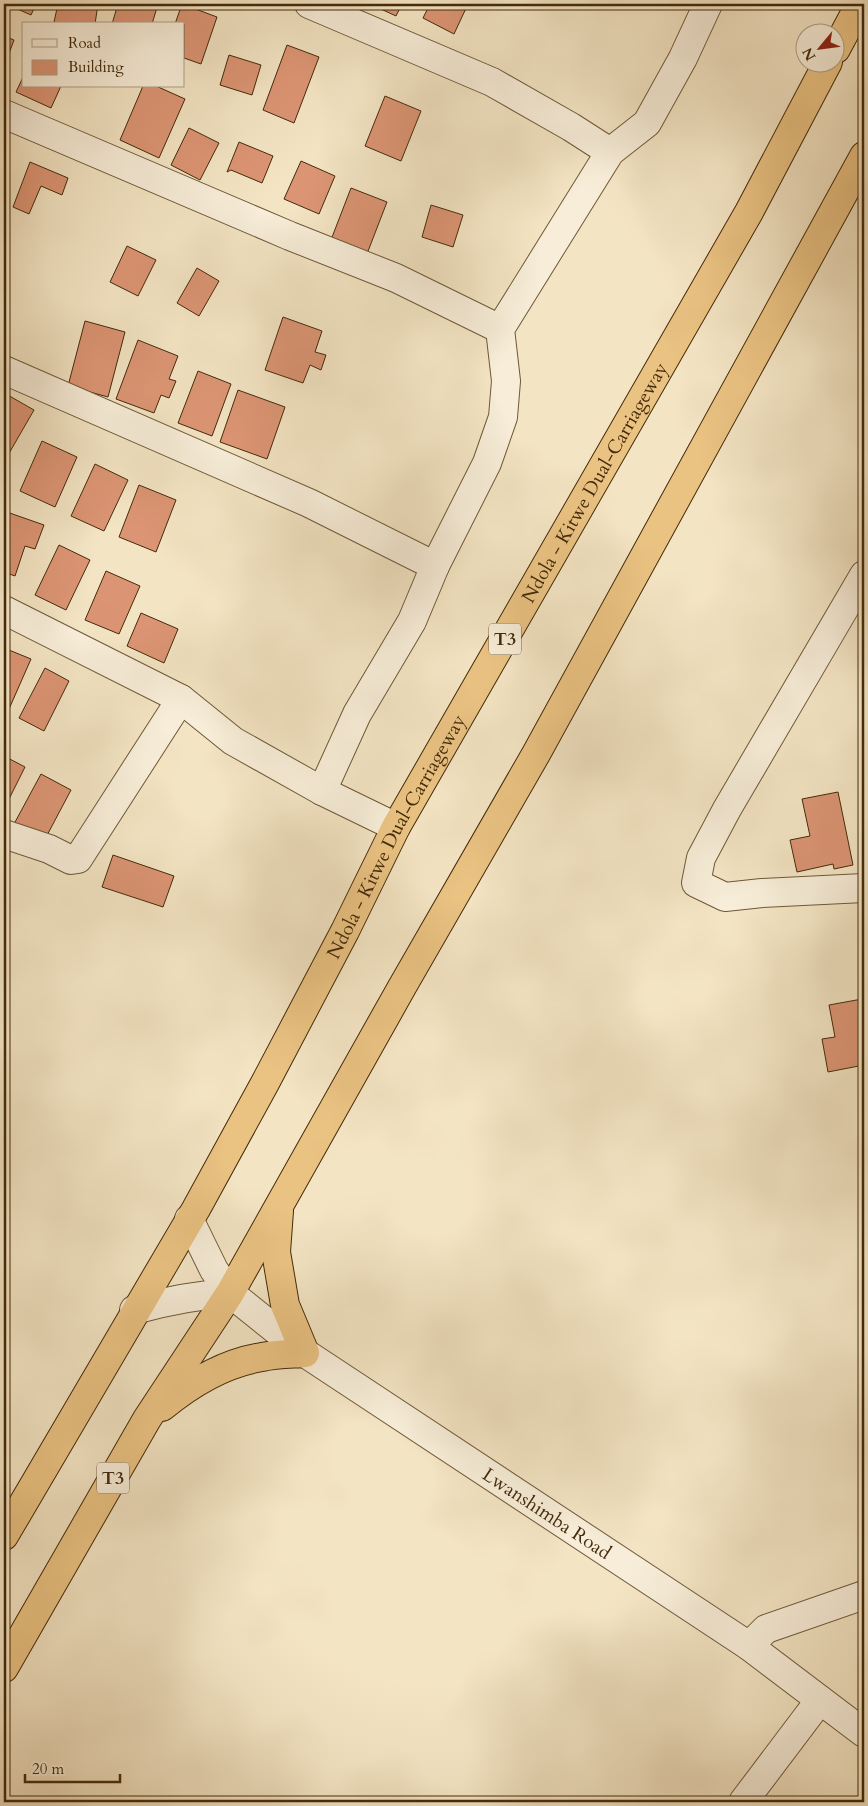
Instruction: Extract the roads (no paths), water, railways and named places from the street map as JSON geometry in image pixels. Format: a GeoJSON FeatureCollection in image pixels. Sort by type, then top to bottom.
{"type":"FeatureCollection","features":[{"type":"Feature","properties":{"kind":"highway"},"geometry":{"type":"LineString","coordinates":[[846,30],[860,4]]}},
{"type":"Feature","properties":{"kind":"highway","name":"Ndola - Kitwe Dual-Carriageway"},"geometry":{"type":"LineString","coordinates":[[189,1219],[270,1074],[345,931],[396,827],[745,221],[823,72]]}},
{"type":"Feature","properties":{"kind":"highway","name":"T3"},"geometry":{"type":"LineString","coordinates":[[4,1668],[147,1419],[230,1294],[280,1202],[536,754],[864,156]]}},
{"type":"Feature","properties":{"kind":"highway"},"geometry":{"type":"LineString","coordinates":[[147,1419],[182,1391],[220,1369],[261,1357],[305,1353],[285,1305],[276,1252],[280,1202]]}},
{"type":"Feature","properties":{"kind":"highway","name":"T3"},"geometry":{"type":"LineString","coordinates":[[4,1536],[134,1310],[189,1219]]}},
{"type":"Feature","properties":{"kind":"street"},"geometry":{"type":"LineString","coordinates":[[309,4],[492,82],[571,127],[610,152]]}},
{"type":"Feature","properties":{"kind":"street"},"geometry":{"type":"LineString","coordinates":[[322,791],[357,714],[412,622],[435,566],[487,462],[503,417],[506,381],[500,329],[610,152],[647,122],[683,58],[708,4]]}},
{"type":"Feature","properties":{"kind":"street"},"geometry":{"type":"LineString","coordinates":[[4,114],[290,236],[396,278],[500,329]]}},
{"type":"Feature","properties":{"kind":"street"},"geometry":{"type":"LineString","coordinates":[[4,370],[309,503],[435,566]]}},
{"type":"Feature","properties":{"kind":"street"},"geometry":{"type":"LineString","coordinates":[[864,575],[718,826],[701,858],[696,883],[725,897],[762,893],[864,888]]}},
{"type":"Feature","properties":{"kind":"street"},"geometry":{"type":"LineString","coordinates":[[4,610],[181,699],[233,741],[322,791],[396,827]]}},
{"type":"Feature","properties":{"kind":"street"},"geometry":{"type":"LineString","coordinates":[[4,834],[49,849],[71,860],[78,860],[181,699]]}},
{"type":"Feature","properties":{"kind":"street","name":"Lwanshimba Road"},"geometry":{"type":"LineString","coordinates":[[189,1219],[214,1270],[230,1294],[305,1353],[749,1646],[864,1733]]}},
{"type":"Feature","properties":{"kind":"street"},"geometry":{"type":"LineString","coordinates":[[134,1310],[202,1294],[230,1294]]}},
{"type":"Feature","properties":{"kind":"street"},"geometry":{"type":"LineString","coordinates":[[749,1646],[766,1629],[864,1595]]}},
{"type":"Feature","properties":{"kind":"street"},"geometry":{"type":"LineString","coordinates":[[743,1802],[820,1700]]}}]}
